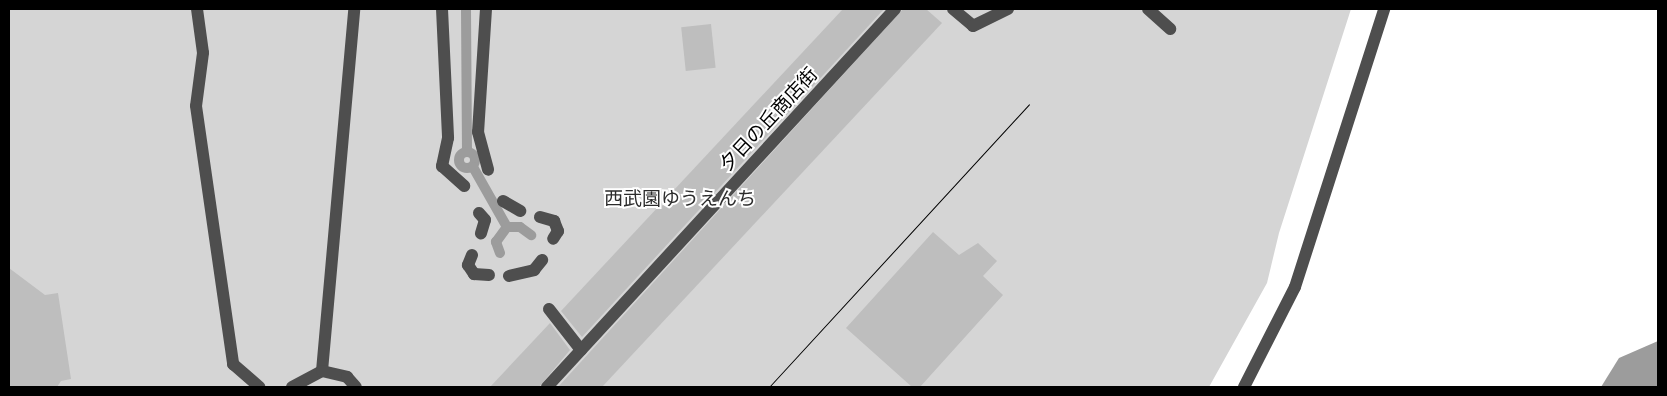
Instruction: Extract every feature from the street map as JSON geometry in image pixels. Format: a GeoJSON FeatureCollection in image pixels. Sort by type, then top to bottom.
{"type":"FeatureCollection","features":[{"type":"Feature","properties":{"kind":"street"},"geometry":{"type":"LineString","coordinates":[[197,9],[203,53],[196,106],[233,364],[259,387]]}},
{"type":"Feature","properties":{"kind":"street"},"geometry":{"type":"LineString","coordinates":[[322,371],[354,9]]}},
{"type":"Feature","properties":{"kind":"street"},"geometry":{"type":"LineString","coordinates":[[442,9],[448,138],[442,166],[464,186]]}},
{"type":"Feature","properties":{"kind":"street"},"geometry":{"type":"LineString","coordinates":[[486,9],[478,132],[488,170]]}},
{"type":"Feature","properties":{"kind":"street","name":"夕日の丘商店街"},"geometry":{"type":"LineString","coordinates":[[547,387],[895,9]]}},
{"type":"Feature","properties":{"kind":"street"},"geometry":{"type":"LineString","coordinates":[[953,9],[973,26],[1008,9]]}},
{"type":"Feature","properties":{"kind":"street"},"geometry":{"type":"LineString","coordinates":[[1148,9],[1170,29]]}},
{"type":"Feature","properties":{"kind":"street"},"geometry":{"type":"LineString","coordinates":[[1244,387],[1296,287],[1384,9]]}},
{"type":"Feature","properties":{"kind":"street"},"geometry":{"type":"LineString","coordinates":[[503,200],[520,211]]}},
{"type":"Feature","properties":{"kind":"street"},"geometry":{"type":"LineString","coordinates":[[479,213],[485,220],[480,233]]}},
{"type":"Feature","properties":{"kind":"street"},"geometry":{"type":"LineString","coordinates":[[540,217],[554,221],[558,231],[553,239]]}},
{"type":"Feature","properties":{"kind":"street"},"geometry":{"type":"LineString","coordinates":[[472,255],[468,265],[474,274],[489,275]]}},
{"type":"Feature","properties":{"kind":"street"},"geometry":{"type":"LineString","coordinates":[[509,276],[534,270],[542,260]]}},
{"type":"Feature","properties":{"kind":"street"},"geometry":{"type":"LineString","coordinates":[[549,309],[581,350]]}},
{"type":"Feature","properties":{"kind":"street"},"geometry":{"type":"LineString","coordinates":[[292,387],[322,371],[347,377],[356,387]]}},
{"type":"Feature","properties":{"kind":"green space","name":"西武園ゆうえんち"},"geometry":{"type":"Polygon","coordinates":[[[9,9],[1351,9],[1279,233],[1267,283],[1209,387],[9,387],[9,9]]]}},
{"type":"Feature","properties":{"kind":"shaded area"},"geometry":{"type":"Polygon","coordinates":[[[1658,341],[1658,387],[1601,387],[1619,358],[1658,341]]]}},
{"type":"Feature","properties":{"kind":"building"},"geometry":{"type":"Polygon","coordinates":[[[843,9],[884,9],[582,337],[561,311],[843,9]]]}},
{"type":"Feature","properties":{"kind":"building"},"geometry":{"type":"Polygon","coordinates":[[[903,9],[926,9],[942,23],[602,387],[558,387],[903,9]]]}},
{"type":"Feature","properties":{"kind":"building"},"geometry":{"type":"Polygon","coordinates":[[[711,24],[716,68],[686,71],[681,27],[711,24]]]}},
{"type":"Feature","properties":{"kind":"building"},"geometry":{"type":"Polygon","coordinates":[[[933,232],[959,255],[978,243],[997,261],[983,276],[1003,295],[920,387],[912,387],[846,328],[933,232]]]}},
{"type":"Feature","properties":{"kind":"building"},"geometry":{"type":"Polygon","coordinates":[[[9,268],[45,295],[58,293],[71,379],[61,381],[57,387],[9,387],[9,268]]]}},
{"type":"Feature","properties":{"kind":"building"},"geometry":{"type":"Polygon","coordinates":[[[550,323],[570,350],[539,387],[490,387],[550,323]]]}},
{"type":"Feature","properties":{"kind":"waterway"},"geometry":{"type":"LineString","coordinates":[[466,9],[467,151]]}},
{"type":"Feature","properties":{"kind":"waterway"},"geometry":{"type":"LineString","coordinates":[[464,152],[470,152],[475,157],[475,160],[473,166],[464,168],[459,163],[459,157],[464,152]]}},
{"type":"Feature","properties":{"kind":"waterway"},"geometry":{"type":"LineString","coordinates":[[473,167],[507,227]]}},
{"type":"Feature","properties":{"kind":"waterway"},"geometry":{"type":"LineString","coordinates":[[500,253],[496,242],[507,227],[520,227],[531,235]]}},
{"type":"Feature","properties":{"kind":"tram line"},"geometry":{"type":"LineString","coordinates":[[769,387],[1029,104]]}}]}
